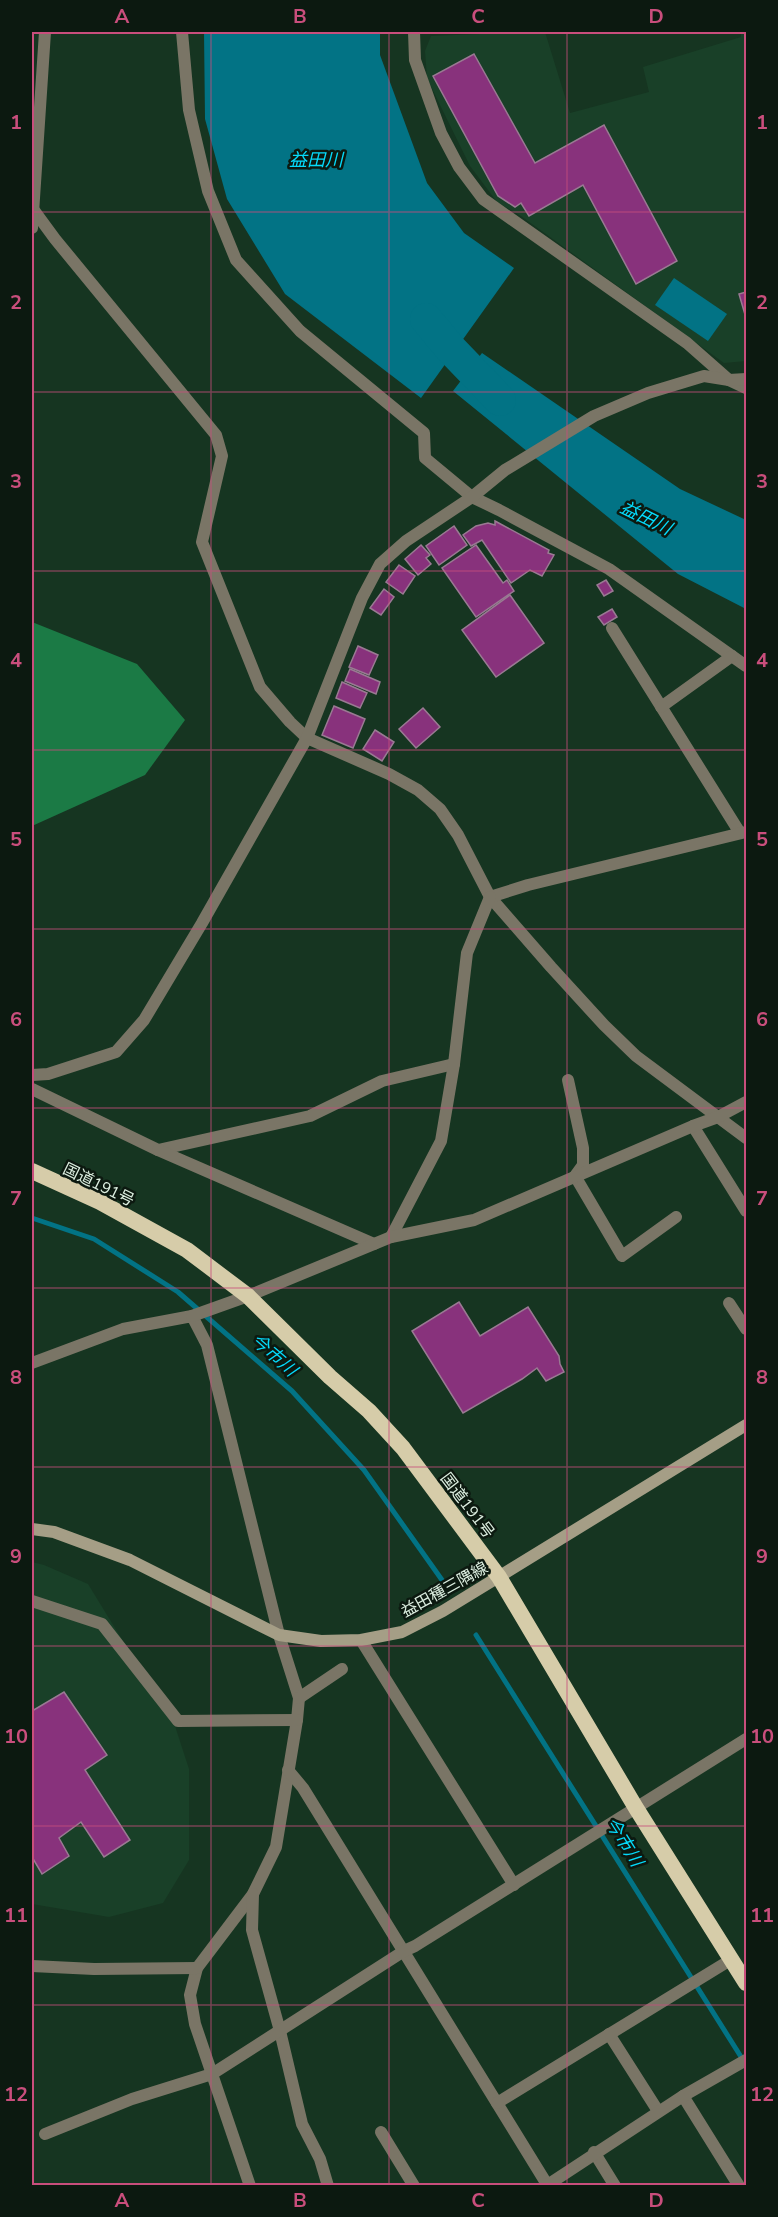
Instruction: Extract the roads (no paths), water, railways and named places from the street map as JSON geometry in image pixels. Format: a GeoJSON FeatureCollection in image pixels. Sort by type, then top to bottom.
{"type":"FeatureCollection","features":[{"type":"Feature","properties":{"kind":"highway","name":"国道191号"},"geometry":{"type":"LineString","coordinates":[[32,1171],[100,1202],[187,1250],[248,1296],[330,1377],[369,1411],[403,1448],[499,1577],[636,1808],[747,1983]]}},
{"type":"Feature","properties":{"kind":"main road","name":"益田種三隅線"},"geometry":{"type":"LineString","coordinates":[[32,1529],[54,1532],[130,1560],[279,1635],[321,1641],[361,1640],[402,1632],[443,1611],[747,1425]]}},
{"type":"Feature","properties":{"kind":"street"},"geometry":{"type":"LineString","coordinates":[[32,228],[45,32]]}},
{"type":"Feature","properties":{"kind":"street"},"geometry":{"type":"LineString","coordinates":[[182,32],[189,110],[208,191],[236,260],[300,331],[424,433],[425,458],[472,497],[609,569],[747,666]]}},
{"type":"Feature","properties":{"kind":"street"},"geometry":{"type":"LineString","coordinates":[[414,32],[415,60],[441,133],[459,167],[483,199],[687,344],[729,380],[747,388]]}},
{"type":"Feature","properties":{"kind":"street"},"geometry":{"type":"LineString","coordinates":[[33,208],[55,239],[216,435],[222,456],[202,542],[260,687],[307,738],[389,774],[418,790],[440,809],[458,835],[490,897],[550,967],[636,1056],[747,1138]]}},
{"type":"Feature","properties":{"kind":"street"},"geometry":{"type":"LineString","coordinates":[[32,1075],[48,1074],[116,1052],[144,1020],[307,738],[362,598],[380,564],[405,541],[472,497],[505,470],[594,416],[648,393],[704,376],[729,380],[747,379]]}},
{"type":"Feature","properties":{"kind":"street"},"geometry":{"type":"LineString","coordinates":[[490,897],[528,885],[743,832],[612,628]]}},
{"type":"Feature","properties":{"kind":"street"},"geometry":{"type":"LineString","coordinates":[[661,707],[732,656]]}},
{"type":"Feature","properties":{"kind":"street"},"geometry":{"type":"LineString","coordinates":[[391,1237],[441,1141],[454,1064],[467,953],[490,897]]}},
{"type":"Feature","properties":{"kind":"street"},"geometry":{"type":"LineString","coordinates":[[158,1150],[310,1116],[382,1081],[454,1064]]}},
{"type":"Feature","properties":{"kind":"street"},"geometry":{"type":"LineString","coordinates":[[568,1080],[583,1148],[583,1165],[575,1176]]}},
{"type":"Feature","properties":{"kind":"street"},"geometry":{"type":"LineString","coordinates":[[32,1089],[158,1150],[374,1244]]}},
{"type":"Feature","properties":{"kind":"street"},"geometry":{"type":"LineString","coordinates":[[32,1363],[123,1329],[192,1317],[391,1237],[474,1220],[718,1117],[747,1102]]}},
{"type":"Feature","properties":{"kind":"street"},"geometry":{"type":"LineString","coordinates":[[693,1126],[747,1211]]}},
{"type":"Feature","properties":{"kind":"street"},"geometry":{"type":"LineString","coordinates":[[575,1176],[622,1256],[676,1217]]}},
{"type":"Feature","properties":{"kind":"street"},"geometry":{"type":"LineString","coordinates":[[729,1303],[747,1329]]}},
{"type":"Feature","properties":{"kind":"street"},"geometry":{"type":"LineString","coordinates":[[192,1317],[207,1345],[279,1635],[298,1698],[297,1720],[276,1847],[253,1894],[197,1968],[190,1995],[195,2025],[250,2186]]}},
{"type":"Feature","properties":{"kind":"street"},"geometry":{"type":"LineString","coordinates":[[32,1601],[102,1624],[178,1721],[297,1720]]}},
{"type":"Feature","properties":{"kind":"street"},"geometry":{"type":"LineString","coordinates":[[361,1640],[514,1885]]}},
{"type":"Feature","properties":{"kind":"street"},"geometry":{"type":"LineString","coordinates":[[298,1698],[342,1669]]}},
{"type":"Feature","properties":{"kind":"street"},"geometry":{"type":"LineString","coordinates":[[45,2134],[132,2099],[212,2074],[404,1951],[514,1885],[747,1738]]}},
{"type":"Feature","properties":{"kind":"street"},"geometry":{"type":"LineString","coordinates":[[288,1770],[303,1788],[547,2185],[658,2111],[747,2060]]}},
{"type":"Feature","properties":{"kind":"street"},"geometry":{"type":"LineString","coordinates":[[253,1894],[252,1930],[280,2031],[302,2124],[320,2159],[328,2186]]}},
{"type":"Feature","properties":{"kind":"street"},"geometry":{"type":"LineString","coordinates":[[497,2103],[732,1959]]}},
{"type":"Feature","properties":{"kind":"street"},"geometry":{"type":"LineString","coordinates":[[32,1966],[94,1969],[197,1968]]}},
{"type":"Feature","properties":{"kind":"street"},"geometry":{"type":"LineString","coordinates":[[609,2034],[658,2111]]}},
{"type":"Feature","properties":{"kind":"street"},"geometry":{"type":"LineString","coordinates":[[682,2096],[739,2186]]}},
{"type":"Feature","properties":{"kind":"street"},"geometry":{"type":"LineString","coordinates":[[381,2132],[414,2186]]}},
{"type":"Feature","properties":{"kind":"street"},"geometry":{"type":"LineString","coordinates":[[594,2152],[615,2186]]}},
{"type":"Feature","properties":{"kind":"water","name":"益田川"},"geometry":{"type":"Polygon","coordinates":[[[204,32],[380,32],[380,55],[427,183],[464,233],[514,268],[421,398],[285,294],[227,199],[205,119],[204,32]]]}},
{"type":"Feature","properties":{"kind":"water"},"geometry":{"type":"Polygon","coordinates":[[[674,278],[727,314],[708,341],[655,305],[674,278]]]}},
{"type":"Feature","properties":{"kind":"water","name":"益田川"},"geometry":{"type":"Polygon","coordinates":[[[482,353],[680,489],[746,520],[746,609],[678,574],[453,391],[482,353]]]}},
{"type":"Feature","properties":{"kind":"waterway","name":"益田川"},"geometry":{"type":"LineString","coordinates":[[426,319],[450,348],[500,400]]}},
{"type":"Feature","properties":{"kind":"waterway","name":"今市川"},"geometry":{"type":"LineString","coordinates":[[32,1218],[94,1239],[178,1292],[292,1391],[364,1470],[442,1580]]}},
{"type":"Feature","properties":{"kind":"waterway","name":"今市川"},"geometry":{"type":"LineString","coordinates":[[476,1635],[743,2060]]}}]}
